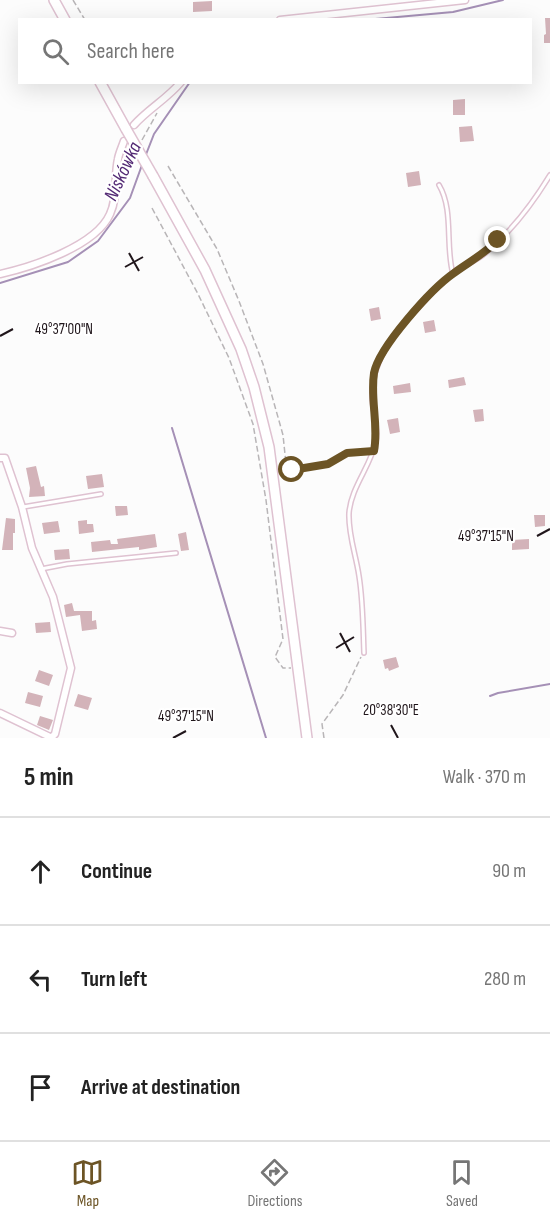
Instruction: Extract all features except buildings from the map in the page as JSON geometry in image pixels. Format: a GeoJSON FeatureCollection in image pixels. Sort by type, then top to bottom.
{"type":"FeatureCollection","features":[{"type":"Feature","properties":{"kind":"main road"},"geometry":{"type":"LineString","coordinates":[[54,0],[64,18]]}},
{"type":"Feature","properties":{"kind":"main road"},"geometry":{"type":"LineString","coordinates":[[101,84],[130,127],[153,176],[210,281],[241,349],[254,387],[269,447],[307,738]]}},
{"type":"Feature","properties":{"kind":"street"},"geometry":{"type":"LineString","coordinates":[[298,18],[465,0]]}},
{"type":"Feature","properties":{"kind":"street"},"geometry":{"type":"LineString","coordinates":[[130,127],[144,113],[172,93],[179,84]]}},
{"type":"Feature","properties":{"kind":"street"},"geometry":{"type":"LineString","coordinates":[[0,274],[25,269],[54,258],[93,234],[110,215],[114,203],[118,159],[124,141]]}},
{"type":"Feature","properties":{"kind":"street"},"geometry":{"type":"LineString","coordinates":[[0,458],[5,458],[22,507],[32,548],[53,597],[71,668],[55,734],[51,738],[0,713]]}},
{"type":"Feature","properties":{"kind":"street"},"geometry":{"type":"LineString","coordinates":[[0,631],[12,633]]}},
{"type":"Feature","properties":{"kind":"lane"},"geometry":{"type":"LineString","coordinates":[[364,653],[360,578],[349,525],[349,511],[355,491],[374,451],[377,437],[372,396],[378,359],[389,341],[432,294],[453,274],[473,262],[518,219],[550,175]]}},
{"type":"Feature","properties":{"kind":"lane"},"geometry":{"type":"LineString","coordinates":[[439,185],[446,196],[450,262],[453,274]]}},
{"type":"Feature","properties":{"kind":"lane"},"geometry":{"type":"LineString","coordinates":[[22,507],[101,494]]}},
{"type":"Feature","properties":{"kind":"lane"},"geometry":{"type":"LineString","coordinates":[[41,569],[67,564],[176,553]]}},
{"type":"Feature","properties":{"kind":"path"},"geometry":{"type":"LineString","coordinates":[[73,0],[84,18]]}},
{"type":"Feature","properties":{"kind":"path"},"geometry":{"type":"LineString","coordinates":[[168,166],[217,249],[239,301],[263,364],[283,435],[286,464],[292,470],[328,464],[347,453],[374,451]]}},
{"type":"Feature","properties":{"kind":"path"},"geometry":{"type":"LineString","coordinates":[[152,208],[229,358],[250,413],[266,500],[283,639],[275,657],[283,668],[298,668]]}},
{"type":"Feature","properties":{"kind":"path"},"geometry":{"type":"LineString","coordinates":[[324,738],[322,724],[343,695],[364,653]]}},
{"type":"Feature","properties":{"kind":"waterway","name":"Niskówka"},"geometry":{"type":"LineString","coordinates":[[386,18],[453,12],[503,0]]}},
{"type":"Feature","properties":{"kind":"waterway","name":"Niskówka"},"geometry":{"type":"LineString","coordinates":[[145,157],[154,134],[189,84]]}},
{"type":"Feature","properties":{"kind":"waterway","name":"Niskówka"},"geometry":{"type":"LineString","coordinates":[[0,283],[68,262],[98,241],[130,198],[142,165]]}},
{"type":"Feature","properties":{"kind":"waterway"},"geometry":{"type":"LineString","coordinates":[[172,428],[266,738]]}},
{"type":"Feature","properties":{"kind":"waterway"},"geometry":{"type":"LineString","coordinates":[[490,696],[550,684]]}},
{"type":"Feature","properties":{"kind":"route"},"geometry":{"type":"LineString","coordinates":[[292,470],[328,464],[347,453],[374,451],[377,437],[372,396],[378,359],[389,341],[432,294],[453,274],[485,253],[498,240]]}}]}
